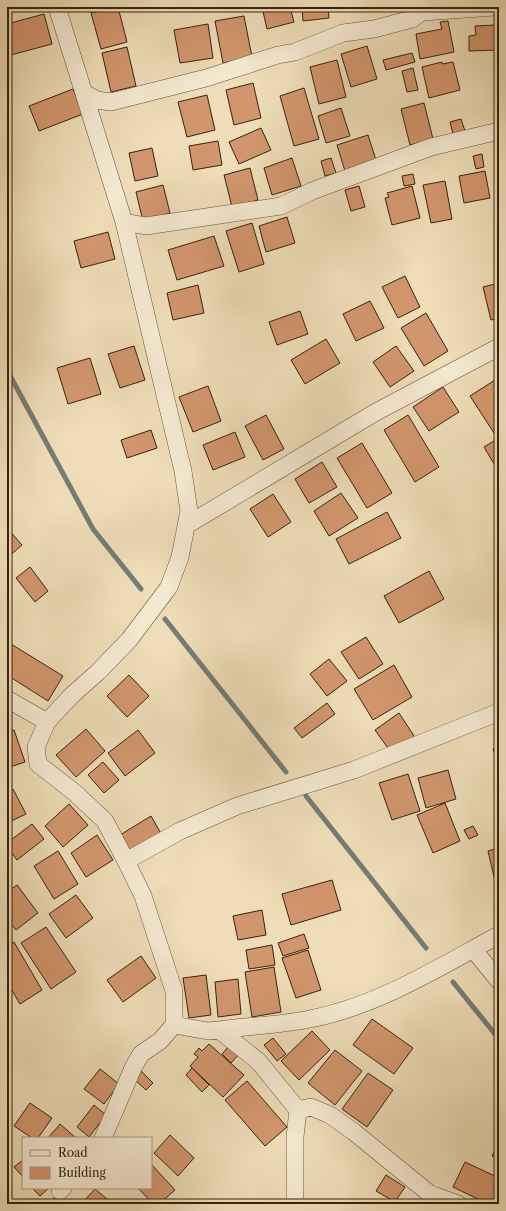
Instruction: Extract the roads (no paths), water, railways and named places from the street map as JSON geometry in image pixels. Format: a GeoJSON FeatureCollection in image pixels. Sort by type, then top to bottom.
{"type":"FeatureCollection","features":[{"type":"Feature","properties":{"kind":"street"},"geometry":{"type":"LineString","coordinates":[[57,7],[124,222],[183,471],[189,511],[180,557],[169,587],[129,640],[98,672],[71,696],[47,722],[36,747],[38,764],[74,792],[105,821],[143,896],[174,991],[174,1025],[160,1041],[141,1054],[130,1074],[103,1137]]}},
{"type":"Feature","properties":{"kind":"street"},"geometry":{"type":"LineString","coordinates":[[84,93],[97,100],[111,102],[206,78],[278,55],[295,52],[343,33],[374,29],[412,19],[422,12],[494,7]]}},
{"type":"Feature","properties":{"kind":"street"},"geometry":{"type":"LineString","coordinates":[[124,222],[146,226],[281,206],[312,191],[431,147],[499,131]]}},
{"type":"Feature","properties":{"kind":"street"},"geometry":{"type":"LineString","coordinates":[[187,525],[376,412],[499,347]]}},
{"type":"Feature","properties":{"kind":"street"},"geometry":{"type":"LineString","coordinates":[[7,699],[47,722]]}},
{"type":"Feature","properties":{"kind":"street"},"geometry":{"type":"LineString","coordinates":[[126,861],[180,831],[237,806],[354,770],[499,712]]}},
{"type":"Feature","properties":{"kind":"street"},"geometry":{"type":"LineString","coordinates":[[174,1025],[208,1031],[310,1019],[359,1005],[413,983],[499,935]]}},
{"type":"Feature","properties":{"kind":"street"},"geometry":{"type":"LineString","coordinates":[[473,949],[499,981]]}},
{"type":"Feature","properties":{"kind":"street"},"geometry":{"type":"LineString","coordinates":[[219,1030],[258,1061],[298,1110],[295,1137],[295,1204]]}},
{"type":"Feature","properties":{"kind":"street"},"geometry":{"type":"LineString","coordinates":[[298,1110],[311,1107],[330,1115],[354,1132],[430,1194],[458,1204]]}},
{"type":"Feature","properties":{"kind":"waterway"},"geometry":{"type":"LineString","coordinates":[[7,370],[93,529],[141,589]]}},
{"type":"Feature","properties":{"kind":"waterway"},"geometry":{"type":"LineString","coordinates":[[165,619],[286,772]]}},
{"type":"Feature","properties":{"kind":"waterway"},"geometry":{"type":"LineString","coordinates":[[306,796],[426,948]]}},
{"type":"Feature","properties":{"kind":"waterway"},"geometry":{"type":"LineString","coordinates":[[453,982],[499,1039]]}}]}
